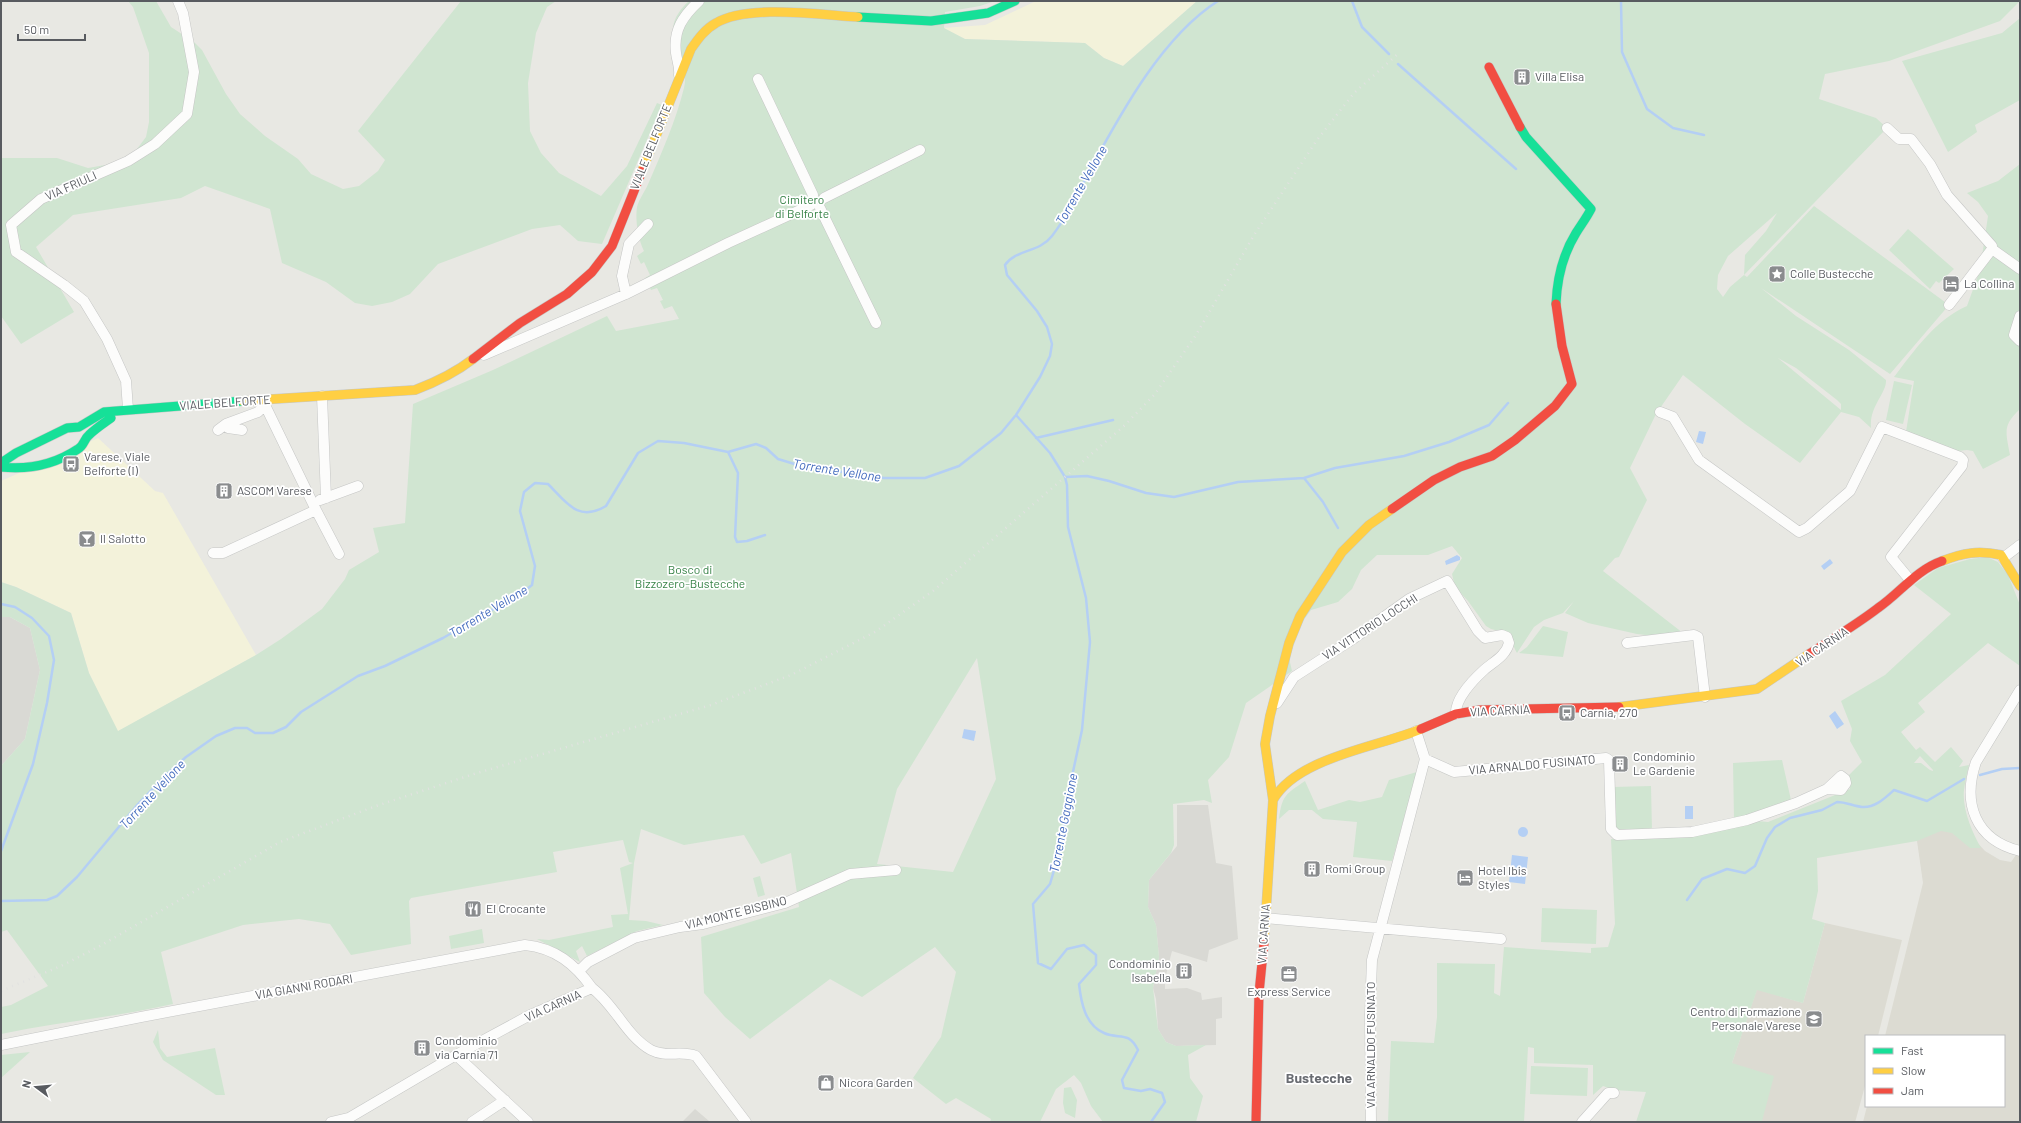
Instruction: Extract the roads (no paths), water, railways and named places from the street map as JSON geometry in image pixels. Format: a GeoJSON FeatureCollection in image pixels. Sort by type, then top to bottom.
{"type":"FeatureCollection","features":[{"type":"Feature","properties":{"kind":"street","name":"VIA FRIULI"},"geometry":{"type":"LineString","coordinates":[[128,409],[126,381],[107,339],[84,301],[64,284],[16,252],[11,225],[41,199],[128,161],[155,144],[187,114],[194,72],[183,13],[178,1]]}},
{"type":"Feature","properties":{"kind":"street"},"geometry":{"type":"LineString","coordinates":[[677,84],[680,68],[676,52],[676,33],[687,13],[699,1]]}},
{"type":"Feature","properties":{"kind":"street","name":"VIALE BELFORTE"},"geometry":{"type":"LineString","coordinates":[[1,463],[16,453],[68,428],[79,427],[104,412],[128,409],[264,403],[322,396],[415,390],[440,380],[471,361],[520,323],[567,294],[592,272],[612,246],[691,49],[704,30],[722,20],[734,16],[771,13],[931,21],[988,13],[1015,1]]}},
{"type":"Feature","properties":{"kind":"street"},"geometry":{"type":"LineString","coordinates":[[1273,800],[1265,744],[1270,716],[1289,643],[1300,616],[1342,552],[1370,525],[1434,480],[1460,467],[1492,456],[1515,440],[1555,406],[1572,384],[1555,310],[1556,289],[1561,265],[1573,236],[1591,209],[1526,137],[1517,123],[1489,67]]}},
{"type":"Feature","properties":{"kind":"street"},"geometry":{"type":"LineString","coordinates":[[758,78],[815,202],[876,322]]}},
{"type":"Feature","properties":{"kind":"street"},"geometry":{"type":"LineString","coordinates":[[1886,128],[1899,139],[1911,139],[1930,164],[1947,195],[1991,243],[1992,249],[2020,269]]}},
{"type":"Feature","properties":{"kind":"street"},"geometry":{"type":"LineString","coordinates":[[471,361],[639,288],[722,246],[815,202],[825,204],[824,198],[920,150]]}},
{"type":"Feature","properties":{"kind":"street"},"geometry":{"type":"LineString","coordinates":[[626,294],[622,276],[629,244],[648,224]]}},
{"type":"Feature","properties":{"kind":"street"},"geometry":{"type":"LineString","coordinates":[[1949,305],[1992,249]]}},
{"type":"Feature","properties":{"kind":"street"},"geometry":{"type":"LineString","coordinates":[[2020,316],[2014,335],[2020,341]]}},
{"type":"Feature","properties":{"kind":"street"},"geometry":{"type":"LineString","coordinates":[[322,396],[326,498]]}},
{"type":"Feature","properties":{"kind":"street"},"geometry":{"type":"LineString","coordinates":[[242,430],[222,427],[258,412],[264,403]]}},
{"type":"Feature","properties":{"kind":"street"},"geometry":{"type":"LineString","coordinates":[[264,403],[339,554]]}},
{"type":"Feature","properties":{"kind":"street","name":"VIALE BELFORTE"},"geometry":{"type":"LineString","coordinates":[[1,467],[38,467],[79,449],[85,442],[86,436],[104,422],[128,409]]}},
{"type":"Feature","properties":{"kind":"street"},"geometry":{"type":"LineString","coordinates":[[1660,412],[1673,417],[1699,460],[1799,532],[1807,528],[1850,491],[1882,427],[1960,456],[1963,460],[1962,466],[1891,557],[1910,580]]}},
{"type":"Feature","properties":{"kind":"street"},"geometry":{"type":"LineString","coordinates":[[79,427],[86,436]]}},
{"type":"Feature","properties":{"kind":"street"},"geometry":{"type":"LineString","coordinates":[[16,453],[18,468]]}},
{"type":"Feature","properties":{"kind":"street"},"geometry":{"type":"LineString","coordinates":[[213,554],[223,553],[314,506],[326,498],[358,486]]}},
{"type":"Feature","properties":{"kind":"street"},"geometry":{"type":"LineString","coordinates":[[2020,545],[2003,558],[2020,586]]}},
{"type":"Feature","properties":{"kind":"street","name":"VIA CARNIA"},"geometry":{"type":"LineString","coordinates":[[1256,1122],[1259,993],[1273,800],[1279,789],[1290,779],[1334,757],[1416,731],[1456,714],[1480,710],[1611,708],[1705,697],[1757,689],[1879,608],[1910,580],[1933,564],[1959,555],[1984,551],[1994,552],[2003,558]]}},
{"type":"Feature","properties":{"kind":"street","name":"VIA VITTORIO LOCCHI"},"geometry":{"type":"LineString","coordinates":[[1270,716],[1294,677],[1353,639],[1409,599],[1447,581],[1478,631],[1485,638],[1502,635],[1507,637],[1509,643],[1505,653],[1484,670],[1468,688],[1456,706],[1456,714]]}},
{"type":"Feature","properties":{"kind":"street"},"geometry":{"type":"LineString","coordinates":[[1627,643],[1694,635],[1698,637],[1705,697]]}},
{"type":"Feature","properties":{"kind":"street"},"geometry":{"type":"LineString","coordinates":[[2020,690],[1976,762],[1972,774],[1970,799],[1973,812],[1978,823],[1988,835],[1997,842],[2020,850]]}},
{"type":"Feature","properties":{"kind":"street"},"geometry":{"type":"LineString","coordinates":[[1416,731],[1425,759]]}},
{"type":"Feature","properties":{"kind":"street","name":"VIA ARNALDO FUSINATO"},"geometry":{"type":"LineString","coordinates":[[1371,1122],[1370,1014],[1372,960],[1425,759],[1454,772],[1606,758],[1610,760],[1611,829],[1617,835],[1692,832],[1747,820],[1796,803],[1827,790]]}},
{"type":"Feature","properties":{"kind":"street","name":"VIA MONTE BISBINO"},"geometry":{"type":"LineString","coordinates":[[580,970],[588,962],[634,938],[703,924],[785,903],[850,874],[896,870]]}},
{"type":"Feature","properties":{"kind":"street"},"geometry":{"type":"LineString","coordinates":[[1265,918],[1501,939]]}},
{"type":"Feature","properties":{"kind":"street","name":"VIA GIANNI RODARI"},"geometry":{"type":"LineString","coordinates":[[1,1045],[141,1016],[525,945],[541,947],[556,954],[580,970],[592,988]]}},
{"type":"Feature","properties":{"kind":"street","name":"VIA CARNIA"},"geometry":{"type":"LineString","coordinates":[[331,1122],[345,1120],[456,1055],[530,1015],[592,988],[637,1039],[650,1050],[660,1054],[684,1053],[696,1056],[746,1122]]}},
{"type":"Feature","properties":{"kind":"street"},"geometry":{"type":"LineString","coordinates":[[456,1055],[528,1122]]}},
{"type":"Feature","properties":{"kind":"street"},"geometry":{"type":"LineString","coordinates":[[1582,1122],[1608,1093],[1614,1093]]}},
{"type":"Feature","properties":{"kind":"street"},"geometry":{"type":"LineString","coordinates":[[472,1122],[505,1100]]}},
{"type":"Feature","properties":{"kind":"water"},"geometry":{"type":"Polygon","coordinates":[[[1699,431],[1706,432],[1703,444],[1696,442],[1699,431]]]}},
{"type":"Feature","properties":{"kind":"water"},"geometry":{"type":"Polygon","coordinates":[[[1457,555],[1460,557],[1460,560],[1446,565],[1445,561],[1457,555]]]}},
{"type":"Feature","properties":{"kind":"water"},"geometry":{"type":"Polygon","coordinates":[[[1830,559],[1833,563],[1824,570],[1821,566],[1830,559]]]}},
{"type":"Feature","properties":{"kind":"water"},"geometry":{"type":"Polygon","coordinates":[[[1835,711],[1844,724],[1837,729],[1829,716],[1835,711]]]}},
{"type":"Feature","properties":{"kind":"water"},"geometry":{"type":"Polygon","coordinates":[[[964,729],[976,731],[974,741],[962,738],[964,729]]]}},
{"type":"Feature","properties":{"kind":"water"},"geometry":{"type":"Polygon","coordinates":[[[1685,806],[1693,806],[1693,819],[1685,819],[1685,806]]]}},
{"type":"Feature","properties":{"kind":"water"},"geometry":{"type":"Polygon","coordinates":[[[1521,827],[1525,827],[1528,832],[1525,837],[1521,837],[1518,834],[1518,830],[1521,827]]]}},
{"type":"Feature","properties":{"kind":"water"},"geometry":{"type":"Polygon","coordinates":[[[1512,855],[1528,857],[1525,884],[1509,882],[1512,855]]]}},
{"type":"Feature","properties":{"kind":"waterway","name":"Torrente Vellone"},"geometry":{"type":"LineString","coordinates":[[1,901],[47,900],[57,896],[77,877],[138,804],[166,775],[186,757],[216,736],[235,728],[247,728],[255,733],[273,733],[286,727],[301,712],[358,676],[385,666],[443,638],[523,592],[532,585],[535,566],[520,511],[524,492],[535,483],[548,484],[573,508],[580,511],[596,511],[606,506],[638,453],[658,441],[684,443],[728,452],[756,444],[766,448],[778,459],[801,466],[884,478],[925,478],[959,466],[1001,433],[1016,415],[1040,377],[1050,356],[1052,344],[1047,327],[1037,311],[1007,275],[1005,265],[1015,256],[1041,245],[1052,236],[1078,195],[1091,168],[1130,99],[1146,76],[1179,34],[1198,16],[1218,1]]}},
{"type":"Feature","properties":{"kind":"waterway"},"geometry":{"type":"LineString","coordinates":[[1352,1],[1362,27],[1389,54]]}},
{"type":"Feature","properties":{"kind":"waterway"},"geometry":{"type":"LineString","coordinates":[[1621,1],[1622,52],[1647,109],[1673,128],[1704,135]]}},
{"type":"Feature","properties":{"kind":"waterway"},"geometry":{"type":"LineString","coordinates":[[1398,64],[1516,169]]}},
{"type":"Feature","properties":{"kind":"waterway"},"geometry":{"type":"LineString","coordinates":[[1016,415],[1050,453],[1065,477],[1087,476],[1109,481],[1146,493],[1174,497],[1238,482],[1304,478],[1335,468],[1404,456],[1449,442],[1489,425],[1508,403]]}},
{"type":"Feature","properties":{"kind":"waterway"},"geometry":{"type":"LineString","coordinates":[[1036,438],[1113,420]]}},
{"type":"Feature","properties":{"kind":"waterway"},"geometry":{"type":"LineString","coordinates":[[728,452],[738,473],[735,537],[737,542],[747,541],[765,535]]}},
{"type":"Feature","properties":{"kind":"waterway","name":"Torrente Gaggione"},"geometry":{"type":"LineString","coordinates":[[1065,477],[1067,485],[1068,527],[1086,598],[1090,642],[1082,730],[1071,781],[1060,850],[1050,884],[1033,904],[1038,963],[1051,969],[1067,949],[1084,945],[1096,955],[1096,965],[1079,984],[1085,1012],[1088,1019],[1098,1029],[1109,1035],[1131,1040],[1138,1050],[1122,1080],[1124,1088],[1141,1091],[1150,1089],[1162,1093],[1165,1102],[1151,1122]]}},
{"type":"Feature","properties":{"kind":"waterway"},"geometry":{"type":"LineString","coordinates":[[1304,478],[1323,502],[1338,528]]}},
{"type":"Feature","properties":{"kind":"waterway","name":"Torrente Vellone"},"geometry":{"type":"LineString","coordinates":[[1,604],[15,607],[32,618],[49,636],[54,660],[47,703],[33,764],[1,851]]}},
{"type":"Feature","properties":{"kind":"waterway"},"geometry":{"type":"LineString","coordinates":[[1980,775],[2002,769],[2020,768]]}},
{"type":"Feature","properties":{"kind":"waterway"},"geometry":{"type":"LineString","coordinates":[[1687,900],[1702,879],[1727,869],[1745,873],[1755,866],[1767,838],[1775,827],[1790,818],[1822,810],[1837,802],[1862,807],[1871,806],[1880,802],[1894,790],[1927,801],[1964,779]]}},
{"type":"Feature","properties":{"kind":"railway"},"geometry":{"type":"LineString","coordinates":[[1,991],[61,966],[98,947],[280,842],[376,806],[477,773],[711,705],[791,675],[875,632],[933,591],[1125,425],[1155,394],[1196,335],[1254,235],[1317,140],[1354,93],[1399,53]]}},
{"type":"Feature","properties":{"kind":"place","name":"Villa Elisa"},"geometry":{"type":"Point","coordinates":[1522,77]}},
{"type":"Feature","properties":{"kind":"place","name":"Colle Bustecche"},"geometry":{"type":"Point","coordinates":[1777,274]}},
{"type":"Feature","properties":{"kind":"place","name":"La Collina"},"geometry":{"type":"Point","coordinates":[1951,284]}},
{"type":"Feature","properties":{"kind":"place","name":"Varese, Viale Belforte (I)"},"geometry":{"type":"Point","coordinates":[71,464]}},
{"type":"Feature","properties":{"kind":"place","name":"ASCOM Varese"},"geometry":{"type":"Point","coordinates":[224,491]}},
{"type":"Feature","properties":{"kind":"place","name":"Il Salotto"},"geometry":{"type":"Point","coordinates":[87,539]}},
{"type":"Feature","properties":{"kind":"place","name":"Carnia, 270"},"geometry":{"type":"Point","coordinates":[1567,713]}},
{"type":"Feature","properties":{"kind":"place","name":"Condominio Le Gardenie"},"geometry":{"type":"Point","coordinates":[1620,764]}},
{"type":"Feature","properties":{"kind":"place","name":"Romi Group"},"geometry":{"type":"Point","coordinates":[1312,869]}},
{"type":"Feature","properties":{"kind":"place","name":"Hotel Ibis Styles"},"geometry":{"type":"Point","coordinates":[1465,878]}},
{"type":"Feature","properties":{"kind":"place","name":"El Crocante"},"geometry":{"type":"Point","coordinates":[473,909]}},
{"type":"Feature","properties":{"kind":"place","name":"Condominio Isabella"},"geometry":{"type":"Point","coordinates":[1184,971]}},
{"type":"Feature","properties":{"kind":"place","name":"Express Service"},"geometry":{"type":"Point","coordinates":[1289,974]}},
{"type":"Feature","properties":{"kind":"place","name":"Centro di Formazione Personale Varese"},"geometry":{"type":"Point","coordinates":[1814,1019]}},
{"type":"Feature","properties":{"kind":"place","name":"Condominio via Carnia 71"},"geometry":{"type":"Point","coordinates":[422,1048]}},
{"type":"Feature","properties":{"kind":"place","name":"Nicora Garden"},"geometry":{"type":"Point","coordinates":[826,1083]}},
{"type":"Feature","properties":{"kind":"district","name":"Bustecche"},"geometry":{"type":"Point","coordinates":[1319,1078]}},
{"type":"Feature","properties":{"kind":"park label","name":"Cimitero di Belforte"},"geometry":{"type":"Point","coordinates":[802,207]}},
{"type":"Feature","properties":{"kind":"park label","name":"Bosco di Bizzozero-Bustecche"},"geometry":{"type":"Point","coordinates":[690,577]}}]}
